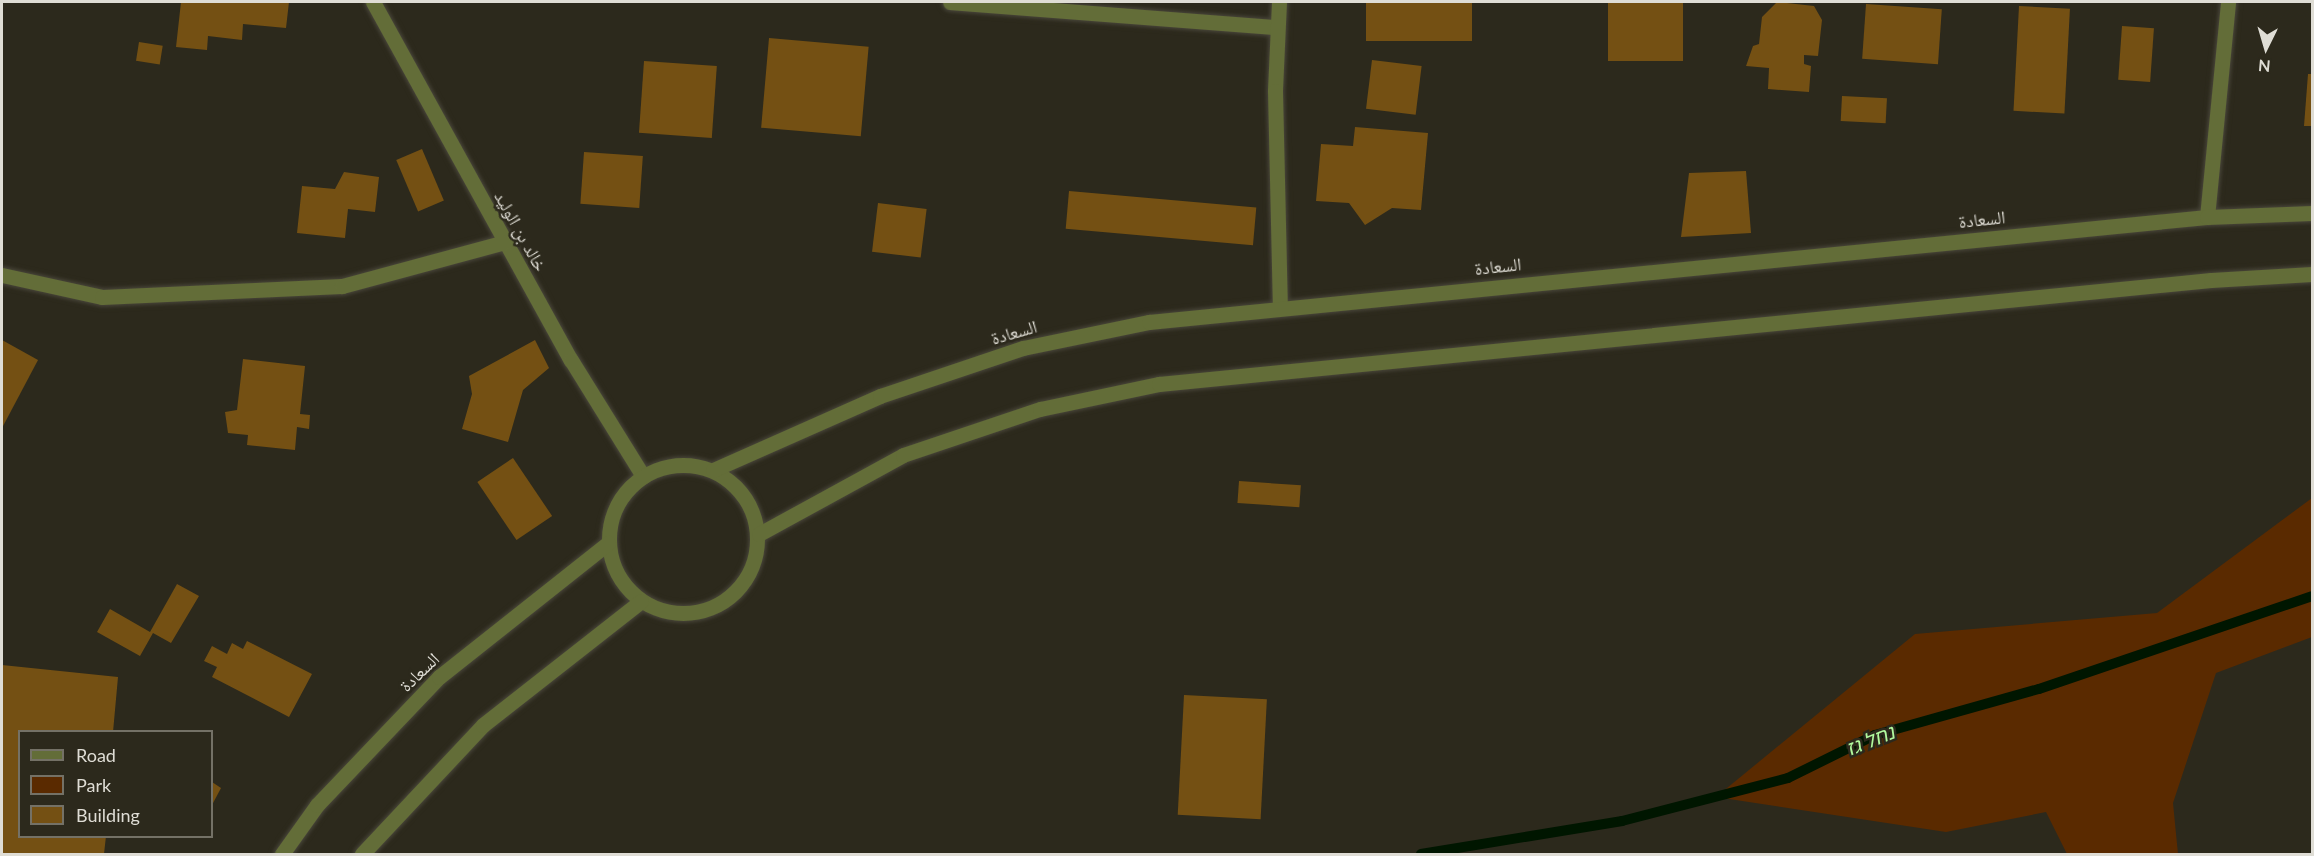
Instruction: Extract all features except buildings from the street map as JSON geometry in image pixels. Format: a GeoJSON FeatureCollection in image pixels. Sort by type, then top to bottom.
{"type":"FeatureCollection","features":[{"type":"Feature","properties":{"kind":"street","name":"خالد بن الوليد"},"geometry":{"type":"LineString","coordinates":[[373,2],[571,360],[643,476]]}},
{"type":"Feature","properties":{"kind":"street"},"geometry":{"type":"LineString","coordinates":[[950,2],[1276,27]]}},
{"type":"Feature","properties":{"kind":"street"},"geometry":{"type":"LineString","coordinates":[[1279,2],[1276,27],[1280,307]]}},
{"type":"Feature","properties":{"kind":"street"},"geometry":{"type":"LineString","coordinates":[[2207,217],[2228,2]]}},
{"type":"Feature","properties":{"kind":"street","name":"السعادة"},"geometry":{"type":"LineString","coordinates":[[713,470],[880,396],[1023,348],[1149,322],[1280,307],[2207,217],[2313,213]]}},
{"type":"Feature","properties":{"kind":"street"},"geometry":{"type":"LineString","coordinates":[[2,275],[102,297],[342,286],[505,242]]}},
{"type":"Feature","properties":{"kind":"street"},"geometry":{"type":"LineString","coordinates":[[759,534],[903,455],[1040,409],[1160,384],[2200,281],[2313,274]]}},
{"type":"Feature","properties":{"kind":"street"},"geometry":{"type":"LineString","coordinates":[[686,465],[713,470],[744,495],[759,534],[756,559],[746,581],[728,600],[699,612],[673,613],[641,601],[622,582],[608,543],[611,517],[623,494],[643,476],[660,468],[686,465]]}},
{"type":"Feature","properties":{"kind":"street","name":"السعادة"},"geometry":{"type":"LineString","coordinates":[[282,855],[318,805],[439,677],[608,543]]}},
{"type":"Feature","properties":{"kind":"street"},"geometry":{"type":"LineString","coordinates":[[362,855],[483,725],[641,601]]}},
{"type":"Feature","properties":{"kind":"green space"},"geometry":{"type":"Polygon","coordinates":[[[2312,498],[2312,637],[2216,673],[2173,803],[2178,854],[2067,854],[2046,812],[1946,832],[1716,797],[1915,634],[2157,613],[2312,498]]]}},
{"type":"Feature","properties":{"kind":"waterway","name":"נחל גז"},"geometry":{"type":"LineString","coordinates":[[1421,854],[1622,821],[1788,778],[1875,735],[2039,689],[2312,596]]}}]}
